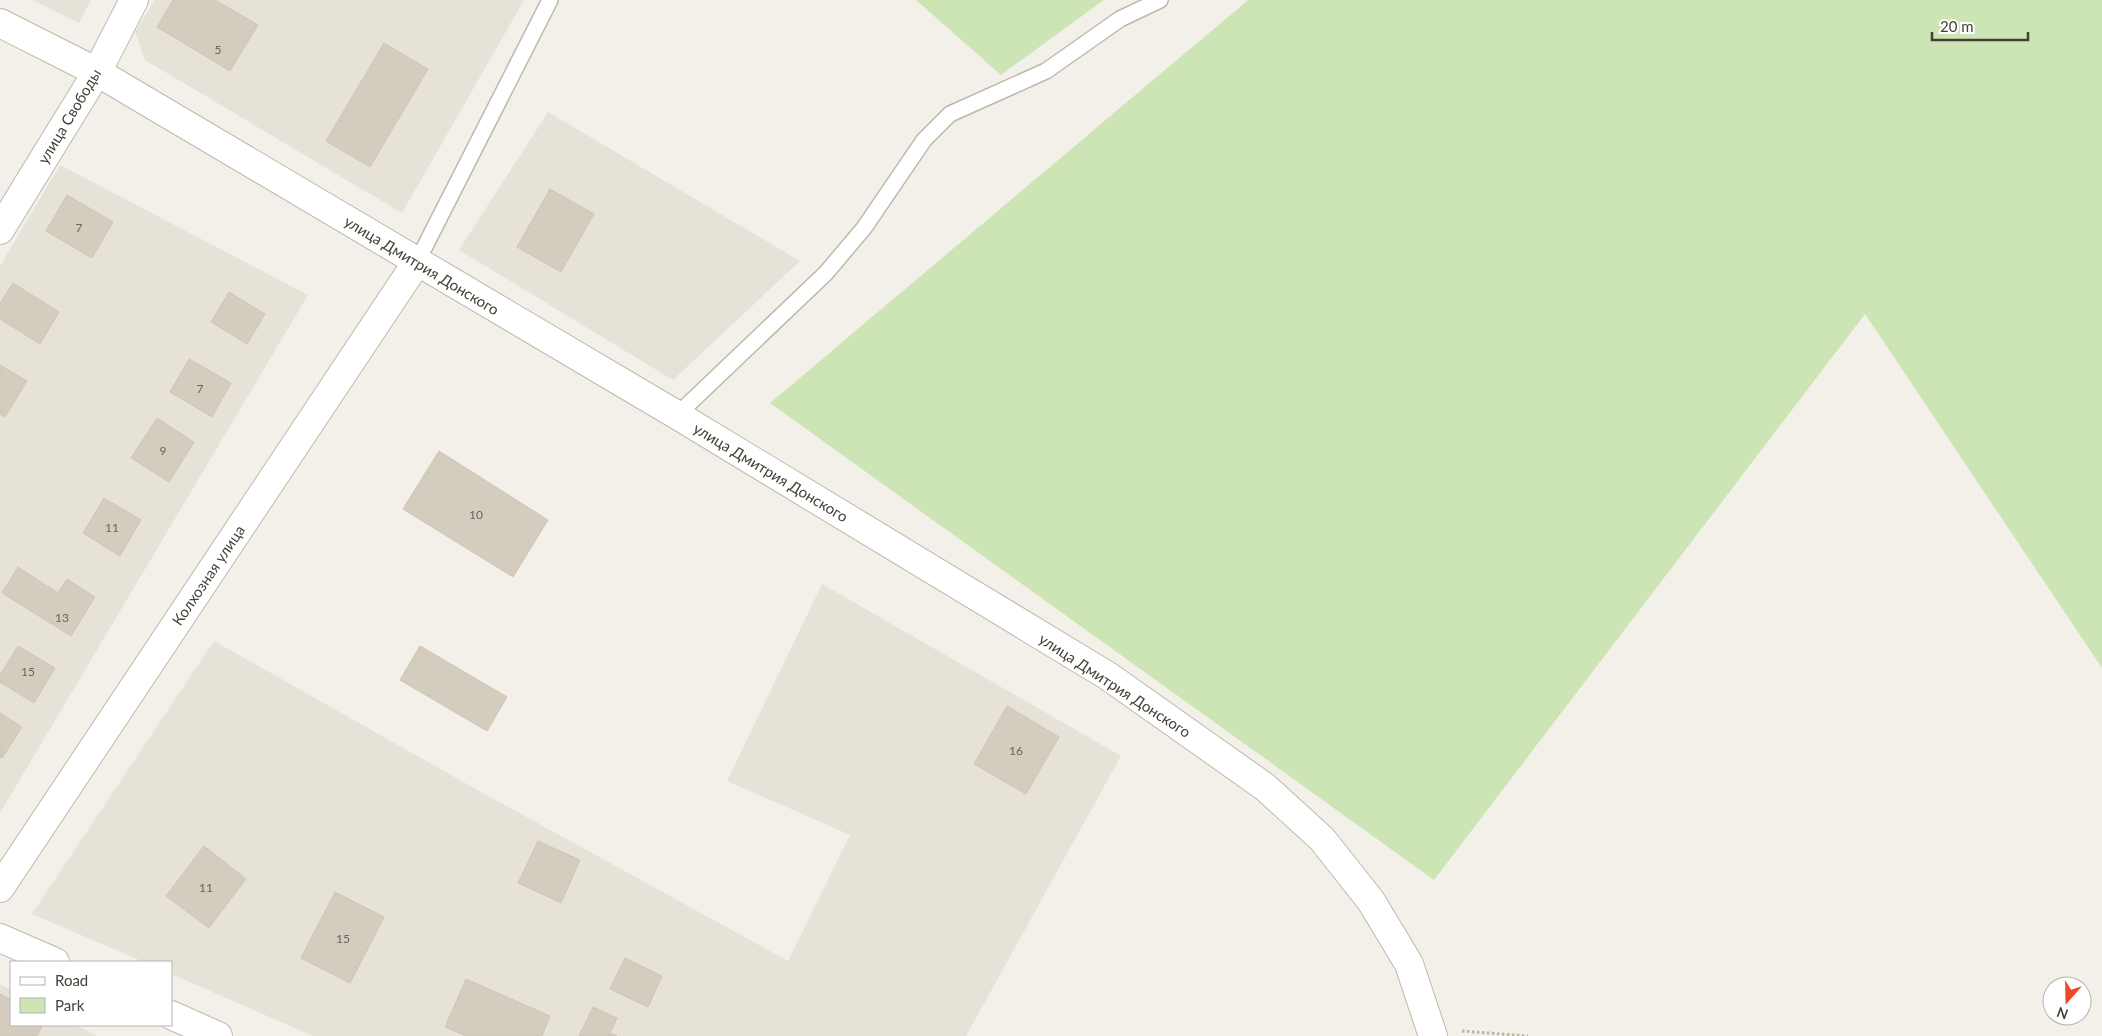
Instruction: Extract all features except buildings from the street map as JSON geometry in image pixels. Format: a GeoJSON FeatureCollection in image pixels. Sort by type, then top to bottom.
{"type":"FeatureCollection","features":[{"type":"Feature","properties":{"kind":"street","name":"улица Свободы"},"geometry":{"type":"LineString","coordinates":[[0,230],[97,72],[134,0]]}},
{"type":"Feature","properties":{"kind":"street","name":"улица Дмитрия Донского"},"geometry":{"type":"LineString","coordinates":[[0,23],[97,72],[677,415],[1108,676],[1265,787],[1322,839],[1371,901],[1409,964],[1432,1033]]}},
{"type":"Feature","properties":{"kind":"street","name":"Колхозная улица"},"geometry":{"type":"LineString","coordinates":[[0,888],[417,262]]}},
{"type":"Feature","properties":{"kind":"street"},"geometry":{"type":"LineString","coordinates":[[0,938],[52,961]]}},
{"type":"Feature","properties":{"kind":"street"},"geometry":{"type":"LineString","coordinates":[[172,1015],[218,1036]]}},
{"type":"Feature","properties":{"kind":"lane"},"geometry":{"type":"LineString","coordinates":[[417,262],[550,0]]}},
{"type":"Feature","properties":{"kind":"lane"},"geometry":{"type":"LineString","coordinates":[[677,415],[826,273],[864,228],[924,140],[950,114],[1046,71],[1120,19],[1160,0]]}},
{"type":"Feature","properties":{"kind":"path"},"geometry":{"type":"LineString","coordinates":[[1432,1033],[1528,1036]]}},
{"type":"Feature","properties":{"kind":"shaded area"},"geometry":{"type":"Polygon","coordinates":[[[33,0],[91,0],[79,23],[33,0]]]}},
{"type":"Feature","properties":{"kind":"shaded area"},"geometry":{"type":"Polygon","coordinates":[[[155,0],[524,0],[402,213],[145,60],[135,32],[155,0]]]}},
{"type":"Feature","properties":{"kind":"shaded area"},"geometry":{"type":"Polygon","coordinates":[[[548,112],[800,261],[673,380],[459,250],[548,112]]]}},
{"type":"Feature","properties":{"kind":"shaded area"},"geometry":{"type":"Polygon","coordinates":[[[60,165],[308,295],[0,813],[0,266],[60,165]]]}},
{"type":"Feature","properties":{"kind":"shaded area"},"geometry":{"type":"Polygon","coordinates":[[[822,584],[1121,756],[966,1036],[313,1036],[172,974],[172,961],[142,961],[32,914],[214,641],[481,792],[788,961],[850,835],[727,781],[822,584]]]}},
{"type":"Feature","properties":{"kind":"shaded area"},"geometry":{"type":"Polygon","coordinates":[[[0,984],[10,989],[10,1026],[78,1026],[97,1036],[0,1036],[0,984]]]}},
{"type":"Feature","properties":{"kind":"green space"},"geometry":{"type":"Polygon","coordinates":[[[916,0],[1104,0],[1001,75],[916,0]]]}},
{"type":"Feature","properties":{"kind":"green space"},"geometry":{"type":"Polygon","coordinates":[[[1248,0],[2102,0],[2102,668],[1865,314],[1434,880],[770,403],[1248,0]]]}}]}
